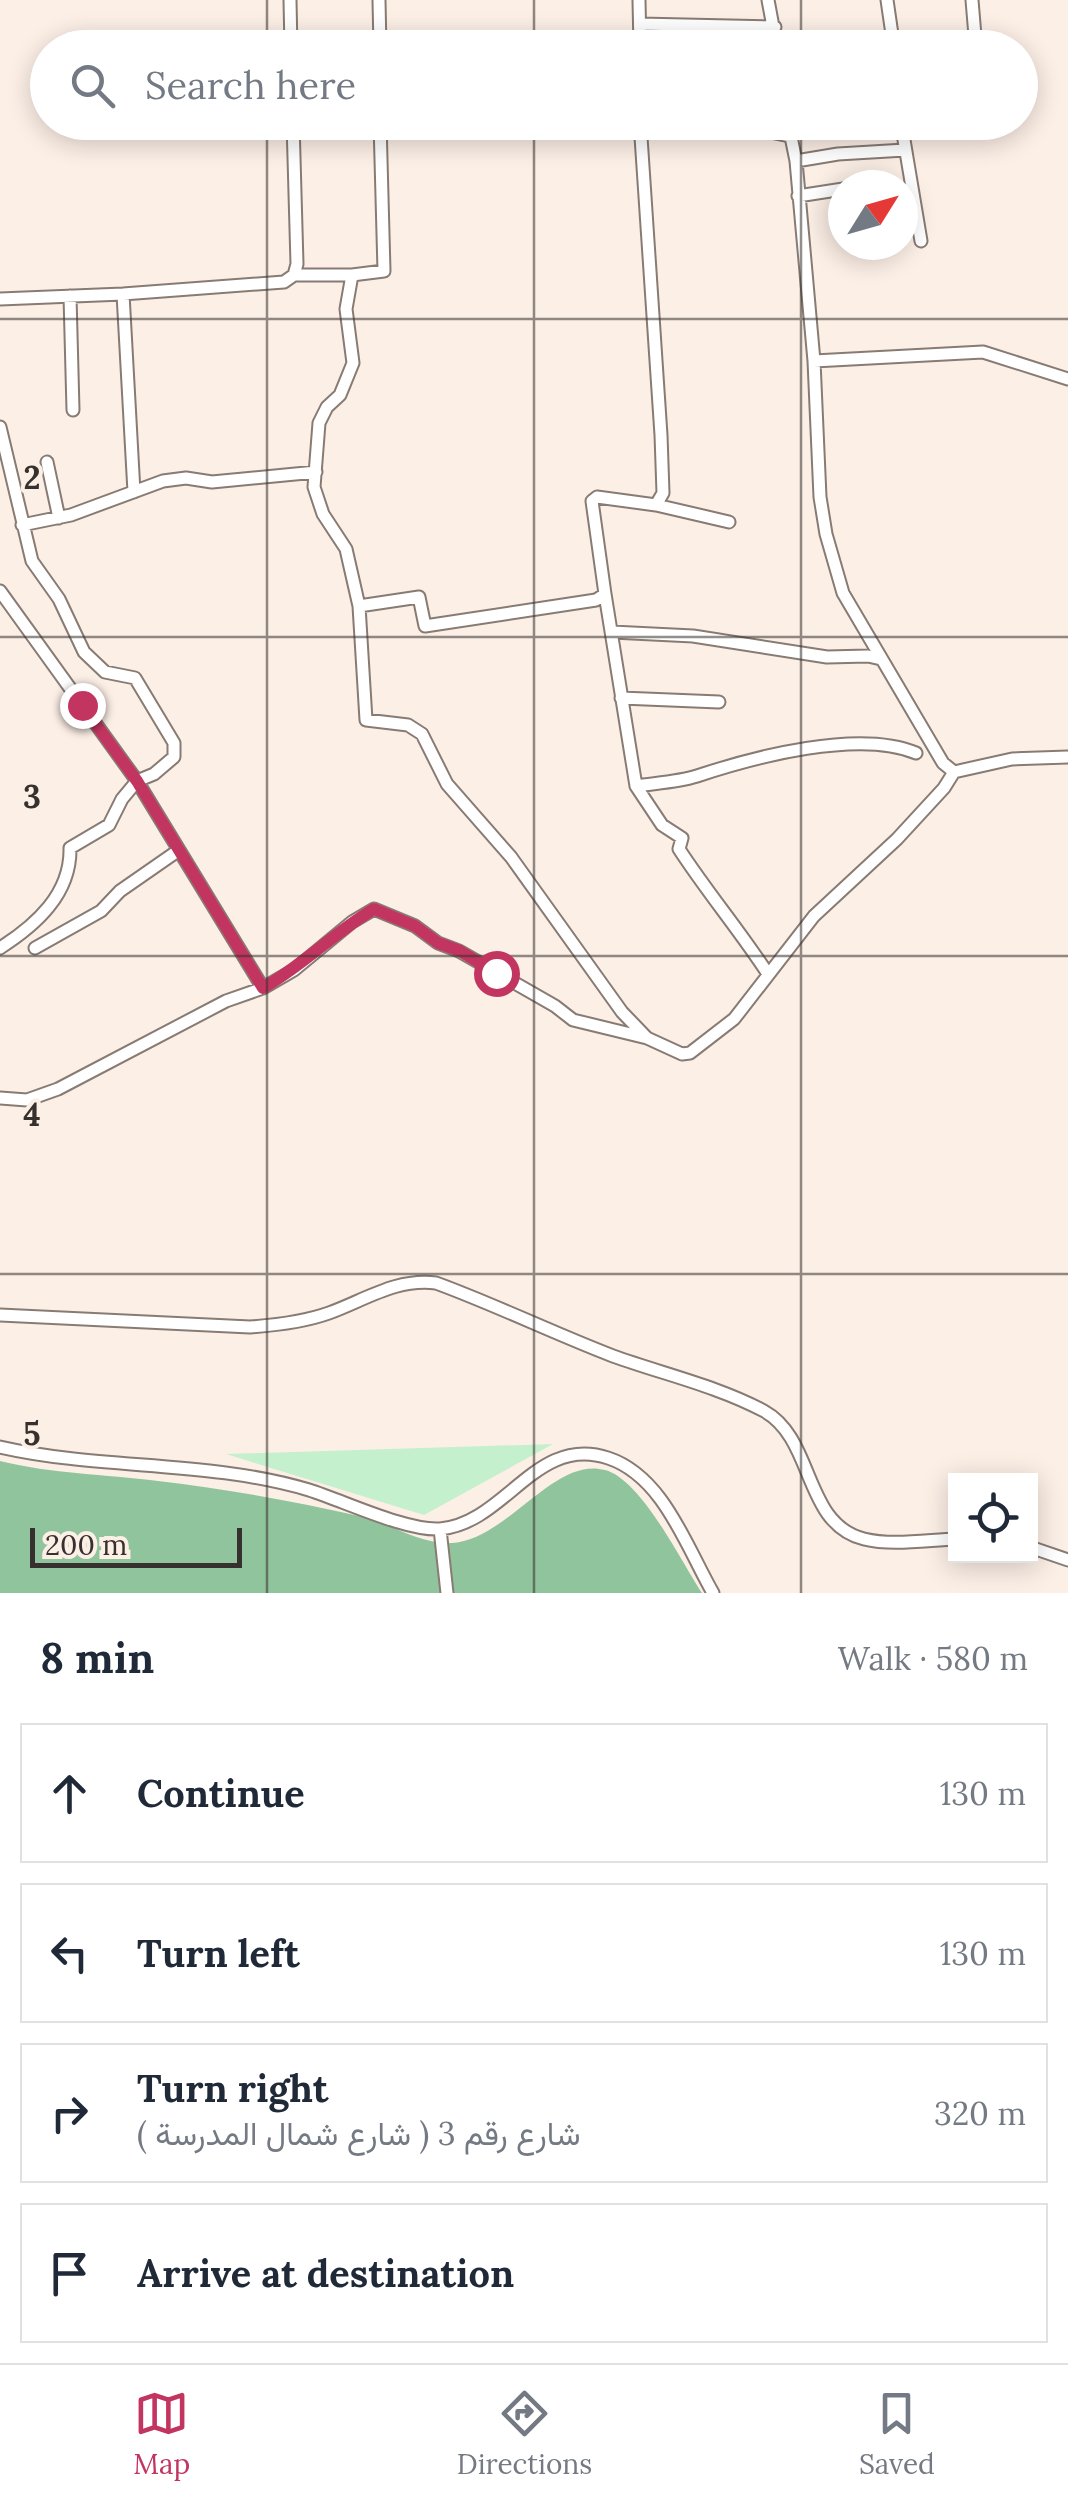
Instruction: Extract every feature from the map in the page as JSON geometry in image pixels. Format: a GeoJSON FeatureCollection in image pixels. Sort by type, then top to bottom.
{"type":"FeatureCollection","features":[{"type":"Feature","properties":{"kind":"street"},"geometry":{"type":"LineString","coordinates":[[290,0],[291,30]]}},
{"type":"Feature","properties":{"kind":"street"},"geometry":{"type":"LineString","coordinates":[[379,0],[380,30]]}},
{"type":"Feature","properties":{"kind":"street"},"geometry":{"type":"LineString","coordinates":[[639,0],[640,30]]}},
{"type":"Feature","properties":{"kind":"street"},"geometry":{"type":"LineString","coordinates":[[768,0],[775,30]]}},
{"type":"Feature","properties":{"kind":"street"},"geometry":{"type":"LineString","coordinates":[[887,0],[891,30]]}},
{"type":"Feature","properties":{"kind":"street"},"geometry":{"type":"LineString","coordinates":[[972,0],[974,30]]}},
{"type":"Feature","properties":{"kind":"street"},"geometry":{"type":"LineString","coordinates":[[640,24],[774,27]]}},
{"type":"Feature","properties":{"kind":"street"},"geometry":{"type":"LineString","coordinates":[[0,299],[284,282],[294,274],[297,264],[294,140]]}},
{"type":"Feature","properties":{"kind":"street"},"geometry":{"type":"LineString","coordinates":[[294,274],[352,276],[384,271],[380,140]]}},
{"type":"Feature","properties":{"kind":"street"},"geometry":{"type":"LineString","coordinates":[[641,140],[661,435],[663,494],[656,504]]}},
{"type":"Feature","properties":{"kind":"street"},"geometry":{"type":"LineString","coordinates":[[791,140],[814,361],[820,497],[826,534],[843,593],[943,762],[954,772]]}},
{"type":"Feature","properties":{"kind":"street"},"geometry":{"type":"LineString","coordinates":[[903,140],[921,240]]}},
{"type":"Feature","properties":{"kind":"street"},"geometry":{"type":"LineString","coordinates":[[796,162],[838,154],[904,150]]}},
{"type":"Feature","properties":{"kind":"street"},"geometry":{"type":"LineString","coordinates":[[798,196],[828,191]]}},
{"type":"Feature","properties":{"kind":"street"},"geometry":{"type":"LineString","coordinates":[[352,276],[346,309],[353,363],[340,395],[327,406],[319,423],[316,499],[346,549],[359,606],[366,720],[408,725],[422,734],[447,784],[511,857],[622,1012],[647,1038]]}},
{"type":"Feature","properties":{"kind":"street"},"geometry":{"type":"LineString","coordinates":[[123,294],[134,492]]}},
{"type":"Feature","properties":{"kind":"street"},"geometry":{"type":"LineString","coordinates":[[70,296],[73,410]]}},
{"type":"Feature","properties":{"kind":"street"},"geometry":{"type":"LineString","coordinates":[[814,361],[983,352],[1068,378]]}},
{"type":"Feature","properties":{"kind":"street"},"geometry":{"type":"LineString","coordinates":[[0,427],[32,561],[59,599],[84,652],[105,672],[134,678],[174,743],[174,757],[154,774],[137,781],[109,826],[70,848],[67,874],[50,906],[0,948]]}},
{"type":"Feature","properties":{"kind":"street"},"geometry":{"type":"LineString","coordinates":[[47,462],[59,518]]}},
{"type":"Feature","properties":{"kind":"street"},"geometry":{"type":"LineString","coordinates":[[22,525],[59,518],[163,482],[186,478],[212,482],[316,472]]}},
{"type":"Feature","properties":{"kind":"street"},"geometry":{"type":"LineString","coordinates":[[730,522],[656,504],[597,497],[592,501],[636,786],[662,825],[682,838],[679,849],[768,974]]}},
{"type":"Feature","properties":{"kind":"street"},"geometry":{"type":"LineString","coordinates":[[0,591],[137,781],[263,988]]}},
{"type":"Feature","properties":{"kind":"street"},"geometry":{"type":"LineString","coordinates":[[359,606],[418,597],[425,626],[596,600],[605,594]]}},
{"type":"Feature","properties":{"kind":"street"},"geometry":{"type":"LineString","coordinates":[[612,632],[693,636],[827,657],[868,656],[881,660]]}},
{"type":"Feature","properties":{"kind":"street"},"geometry":{"type":"LineString","coordinates":[[621,698],[719,702]]}},
{"type":"Feature","properties":{"kind":"street"},"geometry":{"type":"LineString","coordinates":[[636,786],[698,776],[830,745],[894,746],[916,753]]}},
{"type":"Feature","properties":{"kind":"street"},"geometry":{"type":"LineString","coordinates":[[0,1098],[27,1100],[58,1089],[226,1001],[263,988],[294,970],[352,922],[374,909],[460,951],[573,1020],[647,1038],[682,1054],[690,1053],[734,1019],[822,909],[897,839],[954,772],[1012,758],[1068,757]]}},
{"type":"Feature","properties":{"kind":"street"},"geometry":{"type":"LineString","coordinates":[[35,948],[101,911],[120,891],[178,850]]}},
{"type":"Feature","properties":{"kind":"street"},"geometry":{"type":"LineString","coordinates":[[0,1315],[266,1326],[309,1320],[397,1285],[436,1283],[612,1356],[734,1397],[770,1414],[784,1424],[796,1443],[828,1515],[860,1539],[948,1539]]}},
{"type":"Feature","properties":{"kind":"street"},"geometry":{"type":"LineString","coordinates":[[0,1447],[46,1457],[238,1476],[306,1489],[391,1518],[440,1529],[464,1524],[490,1510],[532,1473],[557,1458],[573,1454],[601,1456],[632,1470],[653,1490],[713,1593]]}},
{"type":"Feature","properties":{"kind":"street"},"geometry":{"type":"LineString","coordinates":[[440,1529],[446,1593]]}},
{"type":"Feature","properties":{"kind":"street"},"geometry":{"type":"LineString","coordinates":[[1038,1550],[1068,1560]]}},
{"type":"Feature","properties":{"kind":"green space"},"geometry":{"type":"Polygon","coordinates":[[[553,1444],[424,1515],[226,1454],[553,1444]]]}},
{"type":"Feature","properties":{"kind":"green space"},"geometry":{"type":"Polygon","coordinates":[[[0,1461],[259,1496],[371,1519],[441,1543],[474,1538],[493,1528],[568,1475],[586,1469],[605,1470],[619,1477],[646,1505],[702,1593],[0,1593],[0,1461]]]}},
{"type":"Feature","properties":{"kind":"route"},"geometry":{"type":"LineString","coordinates":[[82,705],[137,781],[263,988],[294,970],[352,922],[374,909],[415,926],[438,943],[460,951],[496,973]]}}]}
